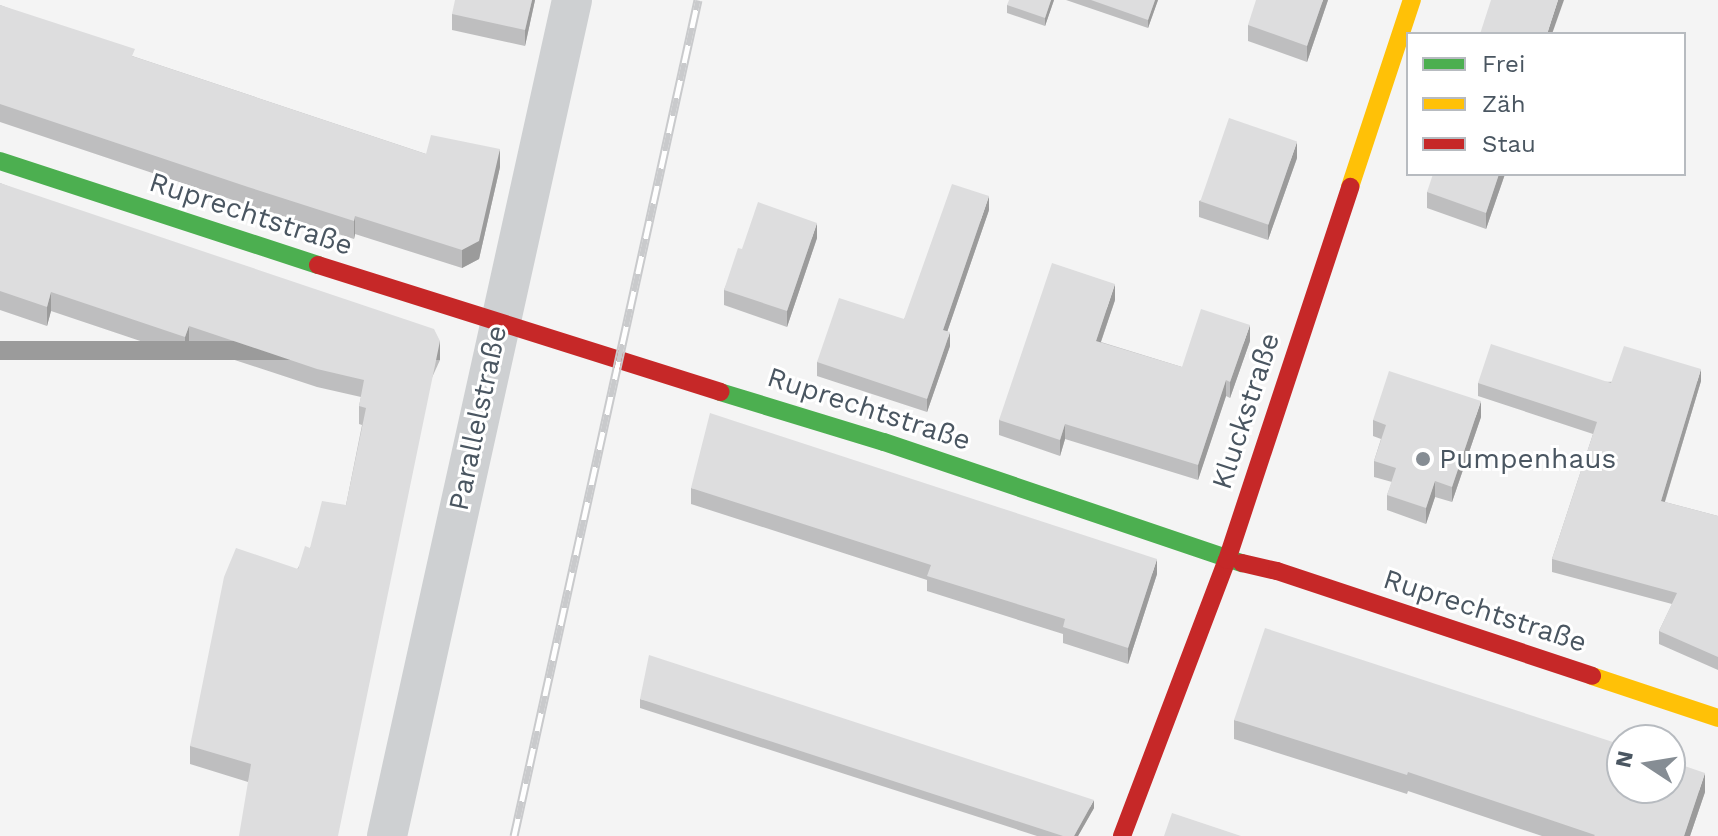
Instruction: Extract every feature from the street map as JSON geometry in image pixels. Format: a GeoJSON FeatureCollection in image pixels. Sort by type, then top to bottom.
{"type":"FeatureCollection","features":[{"type":"Feature","properties":{"kind":"street","name":"Parallelstraße"},"geometry":{"type":"LineString","coordinates":[[387,836],[572,0]]}},
{"type":"Feature","properties":{"kind":"street","name":"Kluckstraße"},"geometry":{"type":"LineString","coordinates":[[1122,836],[1141,793],[1227,560],[1412,0]]}},
{"type":"Feature","properties":{"kind":"street","name":"Ruprechtstraße"},"geometry":{"type":"LineString","coordinates":[[0,161],[498,324],[884,442],[1227,560],[1277,571],[1718,718]]}},
{"type":"Feature","properties":{"kind":"building"},"geometry":{"type":"Polygon","coordinates":[[[455,0],[532,0],[525,30],[452,14],[455,0]]]}},
{"type":"Feature","properties":{"kind":"building"},"geometry":{"type":"Polygon","coordinates":[[[1009,0],[1051,0],[1045,18],[1007,5],[1009,0]]]}},
{"type":"Feature","properties":{"kind":"building"},"geometry":{"type":"Polygon","coordinates":[[[1091,0],[1155,0],[1148,20],[1091,0]]]}},
{"type":"Feature","properties":{"kind":"building"},"geometry":{"type":"Polygon","coordinates":[[[1256,0],[1323,0],[1307,46],[1248,25],[1256,0]]]}},
{"type":"Feature","properties":{"kind":"building"},"geometry":{"type":"Polygon","coordinates":[[[1491,0],[1558,0],[1548,32],[1481,32],[1491,0]]]}},
{"type":"Feature","properties":{"kind":"building"},"geometry":{"type":"Polygon","coordinates":[[[0,5],[135,49],[132,56],[426,154],[431,135],[500,149],[479,241],[462,250],[355,216],[354,221],[0,104],[0,5]]]}},
{"type":"Feature","properties":{"kind":"building"},"geometry":{"type":"Polygon","coordinates":[[[1229,118],[1297,141],[1268,225],[1200,201],[1229,118]]]}},
{"type":"Feature","properties":{"kind":"building"},"geometry":{"type":"Polygon","coordinates":[[[1432,176],[1498,176],[1486,213],[1427,192],[1432,176]]]}},
{"type":"Feature","properties":{"kind":"building"},"geometry":{"type":"Polygon","coordinates":[[[0,183],[434,329],[440,341],[338,836],[239,836],[251,764],[190,746],[224,577],[236,548],[298,569],[305,546],[310,548],[322,501],[346,505],[366,408],[359,406],[364,380],[317,369],[189,326],[185,337],[51,292],[47,307],[0,291],[0,183]]]}},
{"type":"Feature","properties":{"kind":"building"},"geometry":{"type":"Polygon","coordinates":[[[952,184],[989,196],[943,330],[950,332],[927,399],[817,362],[839,298],[904,319],[952,184]]]}},
{"type":"Feature","properties":{"kind":"building"},"geometry":{"type":"Polygon","coordinates":[[[758,202],[817,223],[787,311],[724,290],[758,202]]]}},
{"type":"Feature","properties":{"kind":"building"},"geometry":{"type":"Polygon","coordinates":[[[1052,263],[1115,284],[1096,341],[1182,367],[1201,309],[1250,325],[1230,382],[1226,380],[1198,465],[1065,424],[1060,440],[999,420],[1052,263]]]}},
{"type":"Feature","properties":{"kind":"building"},"geometry":{"type":"Polygon","coordinates":[[[1491,344],[1611,383],[1624,346],[1701,369],[1661,501],[1718,516],[1718,657],[1659,631],[1677,593],[1552,559],[1597,422],[1478,383],[1491,344]]]}},
{"type":"Feature","properties":{"kind":"building","name":"Pumpenhaus"},"geometry":{"type":"Polygon","coordinates":[[[1389,371],[1481,401],[1452,487],[1435,481],[1426,508],[1387,495],[1396,468],[1374,461],[1386,425],[1373,420],[1389,371]]]}},
{"type":"Feature","properties":{"kind":"building"},"geometry":{"type":"Polygon","coordinates":[[[710,413],[1157,559],[1128,648],[1063,627],[1065,619],[927,576],[931,565],[691,488],[710,413]]]}},
{"type":"Feature","properties":{"kind":"building"},"geometry":{"type":"Polygon","coordinates":[[[1265,628],[1606,740],[1606,804],[1686,804],[1686,766],[1705,773],[1684,836],[1594,836],[1408,772],[1407,775],[1234,720],[1265,628]]]}},
{"type":"Feature","properties":{"kind":"building"},"geometry":{"type":"Polygon","coordinates":[[[649,655],[1094,800],[1074,836],[1063,836],[640,699],[649,655]]]}},
{"type":"Feature","properties":{"kind":"building"},"geometry":{"type":"Polygon","coordinates":[[[1172,813],[1241,836],[1164,836],[1172,813]]]}},
{"type":"Feature","properties":{"kind":"railway"},"geometry":{"type":"LineString","coordinates":[[514,836],[698,0]]}},
{"type":"Feature","properties":{"kind":"traffic: fast"},"geometry":{"type":"LineString","coordinates":[[0,161],[318,265]]}},
{"type":"Feature","properties":{"kind":"traffic: fast"},"geometry":{"type":"LineString","coordinates":[[720,392],[884,442],[1242,563]]}},
{"type":"Feature","properties":{"kind":"traffic: slow"},"geometry":{"type":"LineString","coordinates":[[1350,187],[1412,0]]}},
{"type":"Feature","properties":{"kind":"traffic: slow"},"geometry":{"type":"LineString","coordinates":[[1592,676],[1718,718]]}},
{"type":"Feature","properties":{"kind":"traffic: jam"},"geometry":{"type":"LineString","coordinates":[[1122,836],[1227,560],[1350,187]]}},
{"type":"Feature","properties":{"kind":"traffic: jam"},"geometry":{"type":"LineString","coordinates":[[318,265],[720,392]]}},
{"type":"Feature","properties":{"kind":"traffic: jam"},"geometry":{"type":"LineString","coordinates":[[1242,563],[1277,571],[1592,676]]}},
{"type":"Feature","properties":{"kind":"place","name":"Pumpenhaus"},"geometry":{"type":"Point","coordinates":[1423,459]}}]}
